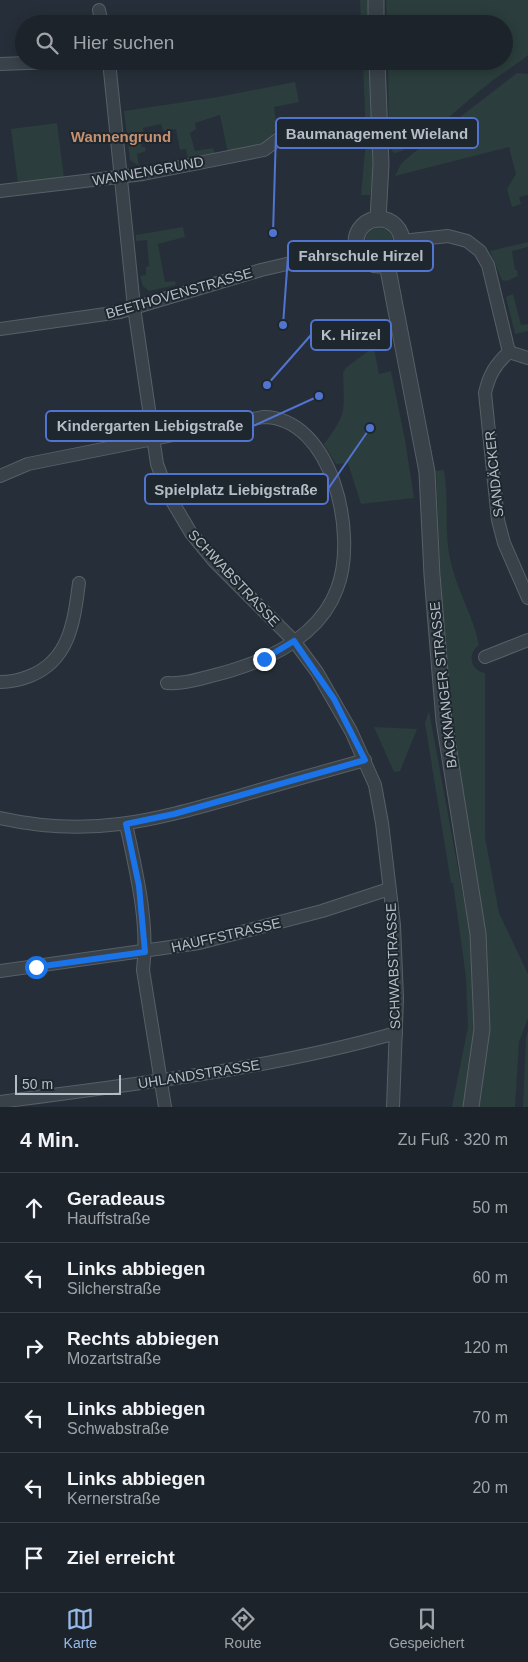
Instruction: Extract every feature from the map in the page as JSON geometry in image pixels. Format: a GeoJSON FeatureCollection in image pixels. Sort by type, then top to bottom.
{"type":"FeatureCollection","features":[{"type":"Feature","properties":{"kind":"street"},"geometry":{"type":"LineString","coordinates":[[376,0],[376,15]]}},
{"type":"Feature","properties":{"kind":"street"},"geometry":{"type":"LineString","coordinates":[[99,10],[100,15]]}},
{"type":"Feature","properties":{"kind":"street"},"geometry":{"type":"LineString","coordinates":[[0,64],[15,63]]}},
{"type":"Feature","properties":{"kind":"street","name":"SCHWABSTRASSE"},"geometry":{"type":"LineString","coordinates":[[110,70],[134,307],[157,464],[170,496],[191,533],[214,561],[294,641],[334,699],[365,760],[380,806],[395,954],[396,1033],[393,1107]]}},
{"type":"Feature","properties":{"kind":"street"},"geometry":{"type":"LineString","coordinates":[[377,70],[381,164],[378,219]]}},
{"type":"Feature","properties":{"kind":"street","name":"WANNENGRUND"},"geometry":{"type":"LineString","coordinates":[[0,191],[120,176],[264,150],[289,131]]}},
{"type":"Feature","properties":{"kind":"street"},"geometry":{"type":"LineString","coordinates":[[378,219],[394,225],[402,241],[400,252],[387,264],[377,266],[368,263],[360,256],[356,248],[356,237],[360,228],[370,220],[378,219]]}},
{"type":"Feature","properties":{"kind":"street"},"geometry":{"type":"LineString","coordinates":[[402,241],[448,236],[467,241],[480,251],[488,265],[509,352],[528,358]]}},
{"type":"Feature","properties":{"kind":"street","name":"BEETHOVENSTRASSE"},"geometry":{"type":"LineString","coordinates":[[0,329],[120,312],[261,270],[356,248]]}},
{"type":"Feature","properties":{"kind":"street","name":"BACKNANGER STRASSE"},"geometry":{"type":"LineString","coordinates":[[387,264],[428,472],[432,575],[444,721],[478,934],[482,1029],[471,1107]]}},
{"type":"Feature","properties":{"kind":"street","name":"SANDÄCKER"},"geometry":{"type":"LineString","coordinates":[[509,352],[492,370],[488,379],[486,393],[498,520],[504,543],[528,598]]}},
{"type":"Feature","properties":{"kind":"street"},"geometry":{"type":"LineString","coordinates":[[0,476],[28,464],[263,417],[276,417],[296,428],[318,450],[330,471],[344,528],[345,552],[337,589],[327,609],[309,630],[264,659],[236,670],[180,684],[167,683]]}},
{"type":"Feature","properties":{"kind":"street"},"geometry":{"type":"LineString","coordinates":[[0,682],[21,679],[43,670],[62,651],[73,625],[79,583]]}},
{"type":"Feature","properties":{"kind":"street"},"geometry":{"type":"LineString","coordinates":[[485,656],[528,640]]}},
{"type":"Feature","properties":{"kind":"street"},"geometry":{"type":"LineString","coordinates":[[0,818],[55,827],[99,827],[126,824],[168,816],[365,760]]}},
{"type":"Feature","properties":{"kind":"street"},"geometry":{"type":"LineString","coordinates":[[126,824],[139,886],[145,952],[143,970],[165,1107]]}},
{"type":"Feature","properties":{"kind":"street","name":"HAUFFSTRASSE"},"geometry":{"type":"LineString","coordinates":[[0,971],[199,944],[275,925],[389,889]]}},
{"type":"Feature","properties":{"kind":"street","name":"UHLANDSTRASSE"},"geometry":{"type":"LineString","coordinates":[[0,1102],[261,1065],[337,1050],[396,1033]]}},
{"type":"Feature","properties":{"kind":"shaded area"},"geometry":{"type":"Polygon","coordinates":[[[360,0],[372,0],[373,15],[361,15],[360,0]]]}},
{"type":"Feature","properties":{"kind":"shaded area"},"geometry":{"type":"Polygon","coordinates":[[[386,0],[528,0],[528,55],[513,66],[513,15],[387,15],[386,0]]]}},
{"type":"Feature","properties":{"kind":"shaded area"},"geometry":{"type":"Polygon","coordinates":[[[363,70],[374,70],[375,162],[370,195],[361,195],[366,140],[363,70]]]}},
{"type":"Feature","properties":{"kind":"shaded area"},"geometry":{"type":"Polygon","coordinates":[[[388,70],[508,70],[415,144],[394,153],[389,147],[388,70]]]}},
{"type":"Feature","properties":{"kind":"shaded area"},"geometry":{"type":"Polygon","coordinates":[[[517,73],[528,74],[528,195],[519,197],[521,204],[512,207],[507,189],[516,174],[509,147],[395,176],[401,164],[412,154],[517,73]]]}},
{"type":"Feature","properties":{"kind":"shaded area"},"geometry":{"type":"Polygon","coordinates":[[[295,82],[299,102],[274,107],[277,128],[266,144],[228,153],[220,115],[195,123],[196,129],[190,133],[195,151],[213,148],[215,154],[188,159],[186,149],[180,150],[176,129],[163,131],[161,124],[143,128],[142,147],[145,147],[146,151],[137,154],[139,166],[130,160],[124,111],[218,97],[295,82]]]}},
{"type":"Feature","properties":{"kind":"shaded area"},"geometry":{"type":"Polygon","coordinates":[[[57,123],[64,178],[18,183],[11,129],[57,123]]]}},
{"type":"Feature","properties":{"kind":"shaded area"},"geometry":{"type":"Polygon","coordinates":[[[183,227],[185,237],[158,244],[165,282],[175,281],[176,285],[149,291],[143,286],[140,276],[146,275],[146,267],[149,266],[147,240],[136,241],[136,235],[183,227]]]}},
{"type":"Feature","properties":{"kind":"shaded area"},"geometry":{"type":"Polygon","coordinates":[[[379,228],[389,232],[393,242],[389,252],[379,256],[369,252],[365,242],[369,232],[379,228]]]}},
{"type":"Feature","properties":{"kind":"shaded area"},"geometry":{"type":"Polygon","coordinates":[[[528,242],[528,247],[512,251],[515,270],[517,270],[518,276],[507,281],[502,280],[490,251],[528,242]]]}},
{"type":"Feature","properties":{"kind":"shaded area"},"geometry":{"type":"Polygon","coordinates":[[[513,294],[521,325],[528,324],[528,331],[515,334],[506,297],[513,294]]]}},
{"type":"Feature","properties":{"kind":"shaded area"},"geometry":{"type":"Polygon","coordinates":[[[371,349],[374,349],[379,374],[391,371],[414,498],[361,504],[348,463],[336,464],[324,444],[332,434],[343,411],[343,372],[371,349]]]}},
{"type":"Feature","properties":{"kind":"shaded area"},"geometry":{"type":"Polygon","coordinates":[[[444,470],[447,537],[450,558],[479,645],[473,653],[473,665],[476,669],[485,673],[485,837],[499,913],[528,974],[528,1018],[519,1042],[515,1107],[478,1107],[490,1024],[487,964],[464,795],[446,700],[436,471],[444,470]]]}},
{"type":"Feature","properties":{"kind":"shaded area"},"geometry":{"type":"Polygon","coordinates":[[[429,711],[471,939],[476,1027],[463,1107],[452,1107],[468,1027],[466,977],[453,883],[451,883],[425,723],[429,711]]]}},
{"type":"Feature","properties":{"kind":"shaded area"},"geometry":{"type":"Polygon","coordinates":[[[374,727],[417,729],[400,771],[394,772],[374,727]]]}},
{"type":"Feature","properties":{"kind":"shaded area"},"geometry":{"type":"Polygon","coordinates":[[[528,1031],[528,1107],[523,1107],[526,1037],[528,1031]]]}},
{"type":"Feature","properties":{"kind":"place","name":"Baumanagement Wieland"},"geometry":{"type":"Point","coordinates":[273,233]}},
{"type":"Feature","properties":{"kind":"place","name":"Fahrschule Hirzel"},"geometry":{"type":"Point","coordinates":[283,325]}},
{"type":"Feature","properties":{"kind":"place","name":"K. Hirzel"},"geometry":{"type":"Point","coordinates":[267,385]}},
{"type":"Feature","properties":{"kind":"place","name":"Kindergarten Liebigstraße"},"geometry":{"type":"Point","coordinates":[319,396]}},
{"type":"Feature","properties":{"kind":"place","name":"Spielplatz Liebigstraße"},"geometry":{"type":"Point","coordinates":[370,428]}},
{"type":"Feature","properties":{"kind":"district","name":"Wannengrund"},"geometry":{"type":"Point","coordinates":[121,136]}},
{"type":"Feature","properties":{"kind":"route"},"geometry":{"type":"LineString","coordinates":[[36,967],[145,952],[139,886],[126,824],[174,814],[365,760],[334,699],[294,641],[264,659]]}}]}
